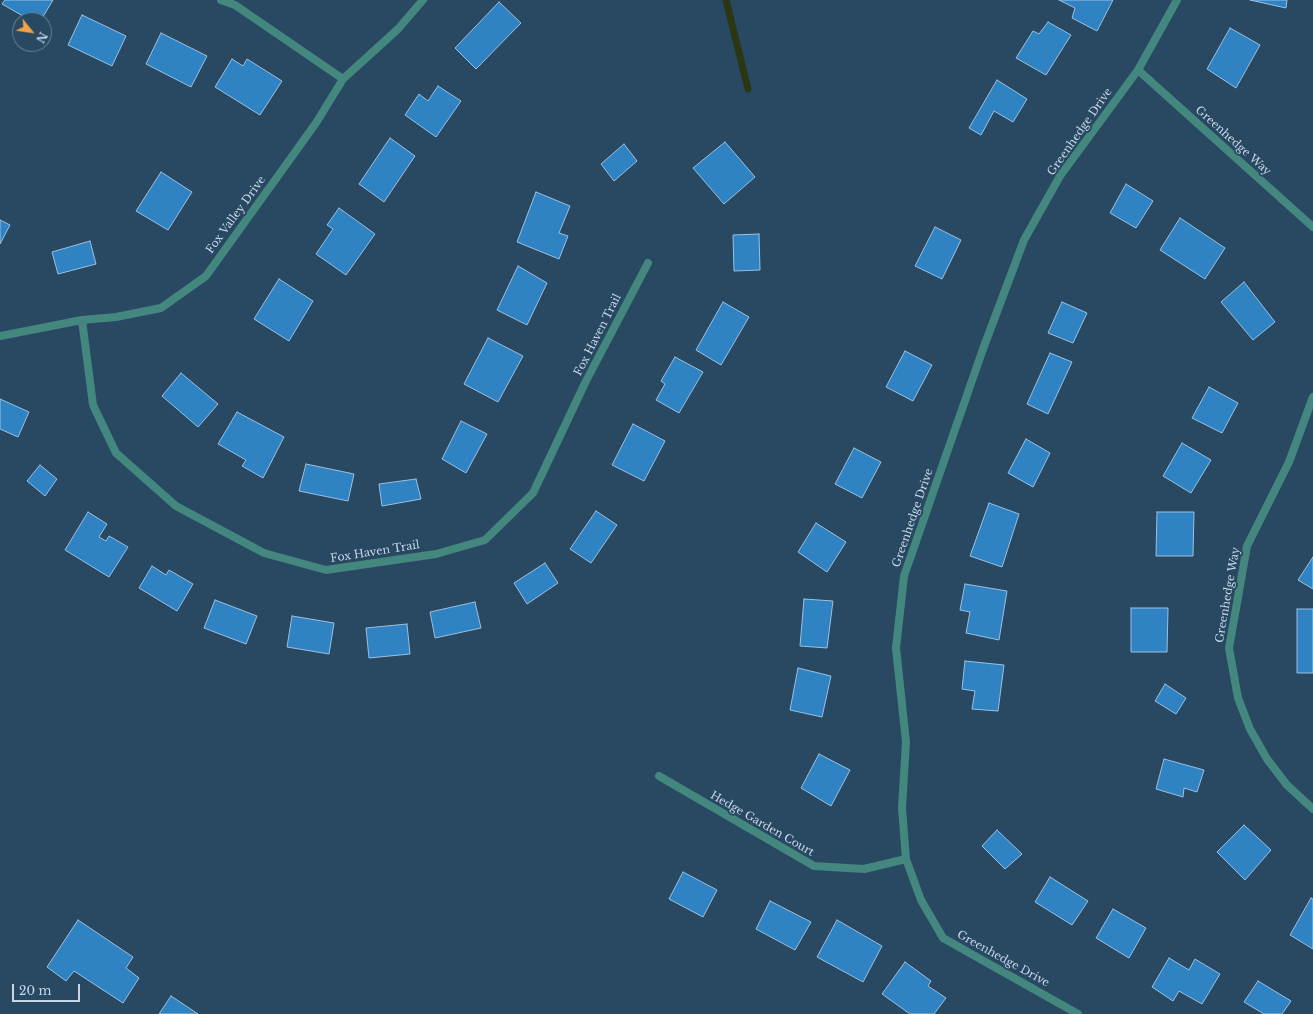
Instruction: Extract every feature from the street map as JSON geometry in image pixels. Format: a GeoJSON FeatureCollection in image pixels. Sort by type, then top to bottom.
{"type":"FeatureCollection","features":[{"type":"Feature","properties":{"kind":"street"},"geometry":{"type":"LineString","coordinates":[[222,0],[235,5],[343,79]]}},
{"type":"Feature","properties":{"kind":"street","name":"Fox Valley Drive"},"geometry":{"type":"LineString","coordinates":[[0,336],[82,320],[116,317],[161,308],[206,276],[316,123],[343,79],[398,29],[423,0]]}},
{"type":"Feature","properties":{"kind":"street","name":"Greenhedge Drive"},"geometry":{"type":"LineString","coordinates":[[1078,1014],[943,938],[921,900],[906,859],[902,808],[906,742],[896,648],[904,576],[983,349],[1024,240],[1060,176],[1138,70],[1177,0]]}},
{"type":"Feature","properties":{"kind":"street","name":"Greenhedge Way"},"geometry":{"type":"LineString","coordinates":[[1138,70],[1313,227]]}},
{"type":"Feature","properties":{"kind":"street","name":"Fox Haven Trail"},"geometry":{"type":"LineString","coordinates":[[82,320],[94,405],[116,453],[176,506],[264,553],[326,570],[436,554],[485,540],[533,493],[586,381],[648,263]]}},
{"type":"Feature","properties":{"kind":"street","name":"Greenhedge Way"},"geometry":{"type":"LineString","coordinates":[[1313,397],[1289,462],[1247,546],[1229,648],[1238,698],[1250,729],[1267,759],[1283,780],[1313,809]]}},
{"type":"Feature","properties":{"kind":"street","name":"Hedge Garden Court"},"geometry":{"type":"LineString","coordinates":[[659,776],[814,866],[864,869],[906,859]]}},
{"type":"Feature","properties":{"kind":"building"},"geometry":{"type":"Polygon","coordinates":[[[5,0],[53,0],[46,12],[16,12],[2,4],[5,0]]]}},
{"type":"Feature","properties":{"kind":"building"},"geometry":{"type":"Polygon","coordinates":[[[1059,0],[1113,0],[1097,31],[1072,18],[1075,8],[1059,0]]]}},
{"type":"Feature","properties":{"kind":"building"},"geometry":{"type":"Polygon","coordinates":[[[1250,0],[1287,0],[1286,8],[1250,0]]]}},
{"type":"Feature","properties":{"kind":"building"},"geometry":{"type":"Polygon","coordinates":[[[499,2],[521,23],[476,69],[455,48],[499,2]]]}},
{"type":"Feature","properties":{"kind":"building"},"geometry":{"type":"Polygon","coordinates":[[[82,15],[126,36],[112,66],[68,45],[82,15]]]}},
{"type":"Feature","properties":{"kind":"building"},"geometry":{"type":"Polygon","coordinates":[[[1048,22],[1071,35],[1046,75],[1016,58],[1033,31],[1039,34],[1048,22]]]}},
{"type":"Feature","properties":{"kind":"building"},"geometry":{"type":"Polygon","coordinates":[[[1230,28],[1260,45],[1236,88],[1207,69],[1230,28]]]}},
{"type":"Feature","properties":{"kind":"building"},"geometry":{"type":"Polygon","coordinates":[[[161,33],[207,56],[191,87],[146,64],[161,33]]]}},
{"type":"Feature","properties":{"kind":"building"},"geometry":{"type":"Polygon","coordinates":[[[232,59],[243,66],[247,59],[282,81],[260,115],[215,87],[232,59]]]}},
{"type":"Feature","properties":{"kind":"building"},"geometry":{"type":"Polygon","coordinates":[[[997,80],[1027,99],[1013,122],[994,111],[981,135],[969,128],[997,80]]]}},
{"type":"Feature","properties":{"kind":"building"},"geometry":{"type":"Polygon","coordinates":[[[438,86],[461,101],[436,137],[405,115],[419,94],[428,101],[438,86]]]}},
{"type":"Feature","properties":{"kind":"building"},"geometry":{"type":"Polygon","coordinates":[[[390,138],[415,156],[384,202],[359,184],[390,138]]]}},
{"type":"Feature","properties":{"kind":"building"},"geometry":{"type":"Polygon","coordinates":[[[725,142],[755,177],[724,204],[693,168],[725,142]]]}},
{"type":"Feature","properties":{"kind":"building"},"geometry":{"type":"Polygon","coordinates":[[[624,144],[637,161],[614,181],[601,164],[624,144]]]}},
{"type":"Feature","properties":{"kind":"building"},"geometry":{"type":"Polygon","coordinates":[[[161,172],[192,192],[168,230],[136,211],[161,172]]]}},
{"type":"Feature","properties":{"kind":"building"},"geometry":{"type":"Polygon","coordinates":[[[1126,184],[1153,201],[1136,228],[1110,213],[1126,184]]]}},
{"type":"Feature","properties":{"kind":"building"},"geometry":{"type":"Polygon","coordinates":[[[536,192],[570,206],[559,233],[568,236],[559,259],[517,242],[536,192]]]}},
{"type":"Feature","properties":{"kind":"building"},"geometry":{"type":"Polygon","coordinates":[[[339,208],[375,234],[346,275],[316,254],[333,229],[327,225],[339,208]]]}},
{"type":"Feature","properties":{"kind":"building"},"geometry":{"type":"Polygon","coordinates":[[[1180,218],[1225,248],[1205,279],[1160,250],[1180,218]]]}},
{"type":"Feature","properties":{"kind":"building"},"geometry":{"type":"Polygon","coordinates":[[[0,220],[10,225],[0,244],[0,220]]]}},
{"type":"Feature","properties":{"kind":"building"},"geometry":{"type":"Polygon","coordinates":[[[935,227],[961,240],[942,279],[915,266],[935,227]]]}},
{"type":"Feature","properties":{"kind":"building"},"geometry":{"type":"Polygon","coordinates":[[[759,234],[760,270],[734,271],[733,235],[759,234]]]}},
{"type":"Feature","properties":{"kind":"building"},"geometry":{"type":"Polygon","coordinates":[[[90,241],[96,264],[58,274],[52,252],[90,241]]]}},
{"type":"Feature","properties":{"kind":"building"},"geometry":{"type":"Polygon","coordinates":[[[518,266],[547,283],[527,325],[497,310],[518,266]]]}},
{"type":"Feature","properties":{"kind":"building"},"geometry":{"type":"Polygon","coordinates":[[[279,279],[313,301],[289,341],[254,319],[279,279]]]}},
{"type":"Feature","properties":{"kind":"building"},"geometry":{"type":"Polygon","coordinates":[[[1244,282],[1275,322],[1253,340],[1221,302],[1244,282]]]}},
{"type":"Feature","properties":{"kind":"building"},"geometry":{"type":"Polygon","coordinates":[[[723,302],[749,317],[721,365],[696,350],[723,302]]]}},
{"type":"Feature","properties":{"kind":"building"},"geometry":{"type":"Polygon","coordinates":[[[1062,302],[1087,313],[1073,343],[1048,333],[1062,302]]]}},
{"type":"Feature","properties":{"kind":"building"},"geometry":{"type":"Polygon","coordinates":[[[488,338],[523,356],[498,402],[464,384],[488,338]]]}},
{"type":"Feature","properties":{"kind":"building"},"geometry":{"type":"Polygon","coordinates":[[[905,351],[932,365],[913,401],[886,387],[905,351]]]}},
{"type":"Feature","properties":{"kind":"building"},"geometry":{"type":"Polygon","coordinates":[[[1050,353],[1072,362],[1048,414],[1027,404],[1050,353]]]}},
{"type":"Feature","properties":{"kind":"building"},"geometry":{"type":"Polygon","coordinates":[[[675,357],[703,372],[679,413],[656,400],[665,384],[661,381],[675,357]]]}},
{"type":"Feature","properties":{"kind":"building"},"geometry":{"type":"Polygon","coordinates":[[[181,373],[218,404],[198,427],[162,396],[181,373]]]}},
{"type":"Feature","properties":{"kind":"building"},"geometry":{"type":"Polygon","coordinates":[[[1209,387],[1238,403],[1222,433],[1192,418],[1209,387]]]}},
{"type":"Feature","properties":{"kind":"building"},"geometry":{"type":"Polygon","coordinates":[[[0,399],[29,412],[18,437],[0,429],[0,399]]]}},
{"type":"Feature","properties":{"kind":"building"},"geometry":{"type":"Polygon","coordinates":[[[237,412],[284,437],[263,478],[242,466],[246,460],[218,444],[237,412]]]}},
{"type":"Feature","properties":{"kind":"building"},"geometry":{"type":"Polygon","coordinates":[[[461,421],[487,434],[466,473],[442,459],[461,421]]]}},
{"type":"Feature","properties":{"kind":"building"},"geometry":{"type":"Polygon","coordinates":[[[633,424],[665,441],[644,481],[612,465],[633,424]]]}},
{"type":"Feature","properties":{"kind":"building"},"geometry":{"type":"Polygon","coordinates":[[[1026,439],[1050,453],[1033,487],[1008,473],[1026,439]]]}},
{"type":"Feature","properties":{"kind":"building"},"geometry":{"type":"Polygon","coordinates":[[[1182,443],[1211,460],[1191,493],[1163,476],[1182,443]]]}},
{"type":"Feature","properties":{"kind":"building"},"geometry":{"type":"Polygon","coordinates":[[[854,448],[881,462],[862,498],[835,484],[854,448]]]}},
{"type":"Feature","properties":{"kind":"building"},"geometry":{"type":"Polygon","coordinates":[[[306,464],[354,474],[348,501],[299,491],[306,464]]]}},
{"type":"Feature","properties":{"kind":"building"},"geometry":{"type":"Polygon","coordinates":[[[40,465],[57,479],[45,496],[27,481],[40,465]]]}},
{"type":"Feature","properties":{"kind":"building"},"geometry":{"type":"Polygon","coordinates":[[[416,479],[421,499],[382,506],[379,484],[416,479]]]}},
{"type":"Feature","properties":{"kind":"building"},"geometry":{"type":"Polygon","coordinates":[[[989,503],[1019,514],[1002,567],[970,556],[989,503]]]}},
{"type":"Feature","properties":{"kind":"building"},"geometry":{"type":"Polygon","coordinates":[[[596,511],[617,525],[591,563],[570,549],[596,511]]]}},
{"type":"Feature","properties":{"kind":"building"},"geometry":{"type":"Polygon","coordinates":[[[88,512],[107,524],[99,537],[106,541],[109,536],[128,547],[109,577],[65,550],[88,512]]]}},
{"type":"Feature","properties":{"kind":"building"},"geometry":{"type":"Polygon","coordinates":[[[1157,512],[1194,512],[1193,556],[1156,556],[1157,512]]]}},
{"type":"Feature","properties":{"kind":"building"},"geometry":{"type":"Polygon","coordinates":[[[816,523],[846,542],[827,572],[798,552],[816,523]]]}},
{"type":"Feature","properties":{"kind":"building"},"geometry":{"type":"Polygon","coordinates":[[[1313,557],[1313,589],[1298,580],[1313,557]]]}},
{"type":"Feature","properties":{"kind":"building"},"geometry":{"type":"Polygon","coordinates":[[[545,563],[558,583],[527,604],[514,583],[545,563]]]}},
{"type":"Feature","properties":{"kind":"building"},"geometry":{"type":"Polygon","coordinates":[[[152,566],[166,575],[169,570],[193,584],[177,611],[139,588],[152,566]]]}},
{"type":"Feature","properties":{"kind":"building"},"geometry":{"type":"Polygon","coordinates":[[[965,584],[1007,591],[999,640],[966,633],[970,612],[960,610],[965,584]]]}},
{"type":"Feature","properties":{"kind":"building"},"geometry":{"type":"Polygon","coordinates":[[[804,599],[833,601],[827,648],[800,646],[804,599]]]}},
{"type":"Feature","properties":{"kind":"building"},"geometry":{"type":"Polygon","coordinates":[[[215,600],[257,616],[246,644],[204,628],[215,600]]]}},
{"type":"Feature","properties":{"kind":"building"},"geometry":{"type":"Polygon","coordinates":[[[475,602],[481,628],[435,638],[430,612],[475,602]]]}},
{"type":"Feature","properties":{"kind":"building"},"geometry":{"type":"Polygon","coordinates":[[[1131,608],[1168,608],[1167,652],[1131,652],[1131,608]]]}},
{"type":"Feature","properties":{"kind":"building"},"geometry":{"type":"Polygon","coordinates":[[[1297,609],[1313,609],[1313,673],[1297,673],[1297,609]]]}},
{"type":"Feature","properties":{"kind":"building"},"geometry":{"type":"Polygon","coordinates":[[[292,616],[334,623],[329,654],[287,647],[292,616]]]}},
{"type":"Feature","properties":{"kind":"building"},"geometry":{"type":"Polygon","coordinates":[[[407,624],[410,654],[369,658],[366,628],[407,624]]]}},
{"type":"Feature","properties":{"kind":"building"},"geometry":{"type":"Polygon","coordinates":[[[965,661],[1004,665],[998,711],[972,709],[975,691],[962,689],[965,661]]]}},
{"type":"Feature","properties":{"kind":"building"},"geometry":{"type":"Polygon","coordinates":[[[798,668],[831,676],[822,717],[790,710],[798,668]]]}},
{"type":"Feature","properties":{"kind":"building"},"geometry":{"type":"Polygon","coordinates":[[[1165,684],[1186,698],[1176,714],[1155,701],[1165,684]]]}},
{"type":"Feature","properties":{"kind":"building"},"geometry":{"type":"Polygon","coordinates":[[[819,754],[850,770],[831,806],[801,788],[819,754]]]}},
{"type":"Feature","properties":{"kind":"building"},"geometry":{"type":"Polygon","coordinates":[[[1164,759],[1204,770],[1197,792],[1184,788],[1183,797],[1156,789],[1164,759]]]}},
{"type":"Feature","properties":{"kind":"building"},"geometry":{"type":"Polygon","coordinates":[[[1244,825],[1271,850],[1245,880],[1217,852],[1244,825]]]}},
{"type":"Feature","properties":{"kind":"building"},"geometry":{"type":"Polygon","coordinates":[[[997,830],[1022,854],[1005,869],[982,846],[997,830]]]}},
{"type":"Feature","properties":{"kind":"building"},"geometry":{"type":"Polygon","coordinates":[[[683,872],[717,890],[703,917],[669,899],[683,872]]]}},
{"type":"Feature","properties":{"kind":"building"},"geometry":{"type":"Polygon","coordinates":[[[1050,877],[1088,901],[1072,925],[1035,902],[1050,877]]]}},
{"type":"Feature","properties":{"kind":"building"},"geometry":{"type":"Polygon","coordinates":[[[1311,898],[1313,899],[1313,949],[1290,935],[1311,898]]]}},
{"type":"Feature","properties":{"kind":"building"},"geometry":{"type":"Polygon","coordinates":[[[770,901],[811,922],[795,950],[756,929],[770,901]]]}},
{"type":"Feature","properties":{"kind":"building"},"geometry":{"type":"Polygon","coordinates":[[[1113,909],[1146,928],[1129,958],[1096,938],[1113,909]]]}},
{"type":"Feature","properties":{"kind":"building"},"geometry":{"type":"Polygon","coordinates":[[[78,920],[133,957],[126,968],[139,978],[123,1003],[74,971],[66,981],[47,967],[78,920]]]}},
{"type":"Feature","properties":{"kind":"building"},"geometry":{"type":"Polygon","coordinates":[[[837,920],[882,946],[863,982],[817,957],[837,920]]]}},
{"type":"Feature","properties":{"kind":"building"},"geometry":{"type":"Polygon","coordinates":[[[1169,958],[1189,970],[1195,959],[1220,974],[1202,1004],[1179,991],[1173,1001],[1152,987],[1169,958]]]}},
{"type":"Feature","properties":{"kind":"building"},"geometry":{"type":"Polygon","coordinates":[[[905,962],[931,981],[928,986],[946,998],[934,1014],[910,1014],[882,994],[905,962]]]}},
{"type":"Feature","properties":{"kind":"building"},"geometry":{"type":"Polygon","coordinates":[[[1258,981],[1291,1001],[1282,1014],[1264,1014],[1244,1002],[1258,981]]]}},
{"type":"Feature","properties":{"kind":"building"},"geometry":{"type":"Polygon","coordinates":[[[171,996],[198,1014],[159,1014],[171,996]]]}},
{"type":"Feature","properties":{"kind":"waterway"},"geometry":{"type":"LineString","coordinates":[[726,0],[748,89]]}}]}
